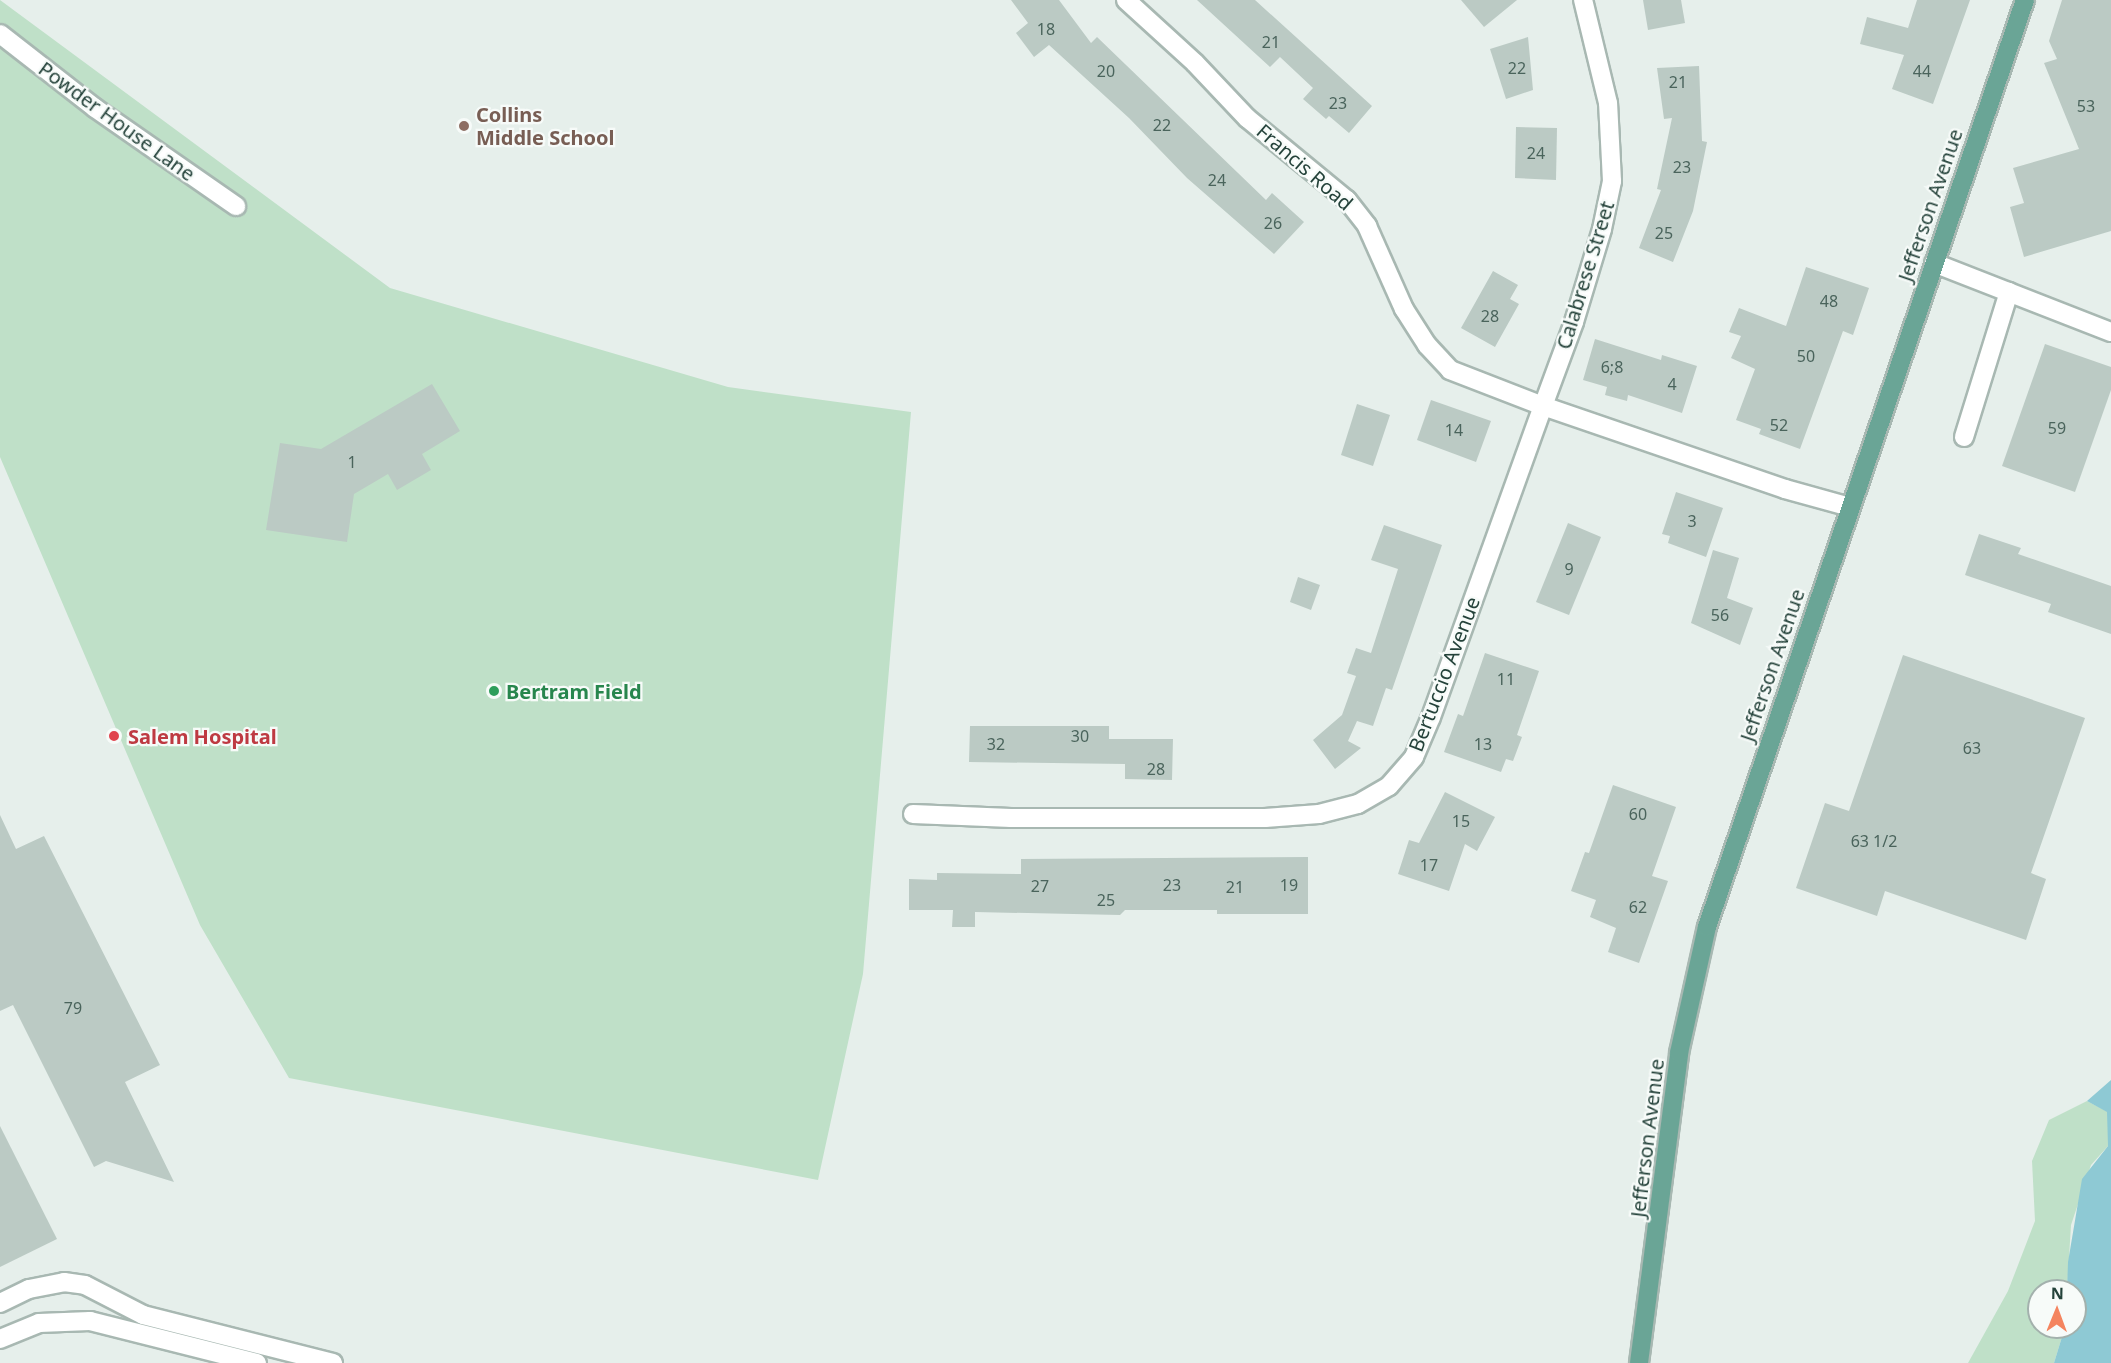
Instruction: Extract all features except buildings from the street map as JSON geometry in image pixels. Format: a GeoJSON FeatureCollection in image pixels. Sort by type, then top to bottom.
{"type":"FeatureCollection","features":[{"type":"Feature","properties":{"kind":"main road","name":"Jefferson Avenue"},"geometry":{"type":"LineString","coordinates":[[1639,1363],[1691,990],[1723,877],[2025,0]]}},
{"type":"Feature","properties":{"kind":"street","name":"Francis Road"},"geometry":{"type":"LineString","coordinates":[[1126,0],[1195,63],[1247,117],[1347,200],[1367,226],[1404,309],[1428,345],[1450,370],[1543,406]]}},
{"type":"Feature","properties":{"kind":"street","name":"Calabrese Street"},"geometry":{"type":"LineString","coordinates":[[1543,406],[1587,281],[1612,181],[1608,103],[1583,0]]}},
{"type":"Feature","properties":{"kind":"street","name":"Powder House Lane"},"geometry":{"type":"LineString","coordinates":[[0,34],[95,108],[236,206]]}},
{"type":"Feature","properties":{"kind":"street"},"geometry":{"type":"LineString","coordinates":[[1934,263],[2111,332]]}},
{"type":"Feature","properties":{"kind":"street"},"geometry":{"type":"LineString","coordinates":[[1964,437],[2009,292]]}},
{"type":"Feature","properties":{"kind":"street"},"geometry":{"type":"LineString","coordinates":[[1543,406],[1785,489],[1850,507]]}},
{"type":"Feature","properties":{"kind":"street","name":"Bertuccio Avenue"},"geometry":{"type":"LineString","coordinates":[[913,814],[1011,818],[1264,818],[1319,814],[1358,804],[1389,786],[1414,757],[1431,717],[1543,406]]}},
{"type":"Feature","properties":{"kind":"street"},"geometry":{"type":"LineString","coordinates":[[0,1303],[29,1289],[64,1282],[85,1285],[143,1315],[333,1363]]}},
{"type":"Feature","properties":{"kind":"street"},"geometry":{"type":"LineString","coordinates":[[0,1339],[39,1323],[90,1321],[257,1363]]}},
{"type":"Feature","properties":{"kind":"green space","name":"Bertram Field"},"geometry":{"type":"Polygon","coordinates":[[[0,0],[390,288],[728,387],[911,412],[863,974],[818,1180],[289,1078],[200,925],[0,457],[0,0]]]}},
{"type":"Feature","properties":{"kind":"green space"},"geometry":{"type":"Polygon","coordinates":[[[2087,1101],[2108,1112],[2108,1146],[2091,1165],[2071,1225],[2068,1279],[2027,1279],[2027,1339],[2061,1339],[2054,1363],[1968,1363],[2008,1291],[2035,1221],[2032,1161],[2049,1120],[2087,1101]]]}},
{"type":"Feature","properties":{"kind":"water"},"geometry":{"type":"Polygon","coordinates":[[[2111,1080],[2111,1363],[2054,1363],[2061,1339],[2087,1339],[2087,1279],[2067,1279],[2068,1262],[2082,1179],[2108,1146],[2107,1112],[2087,1101],[2111,1080]]]}},
{"type":"Feature","properties":{"kind":"place","name":"Collins Middle School"},"geometry":{"type":"Point","coordinates":[464,126]}},
{"type":"Feature","properties":{"kind":"place","name":"Bertram Field"},"geometry":{"type":"Point","coordinates":[494,691]}},
{"type":"Feature","properties":{"kind":"place","name":"Salem Hospital"},"geometry":{"type":"Point","coordinates":[114,736]}}]}
